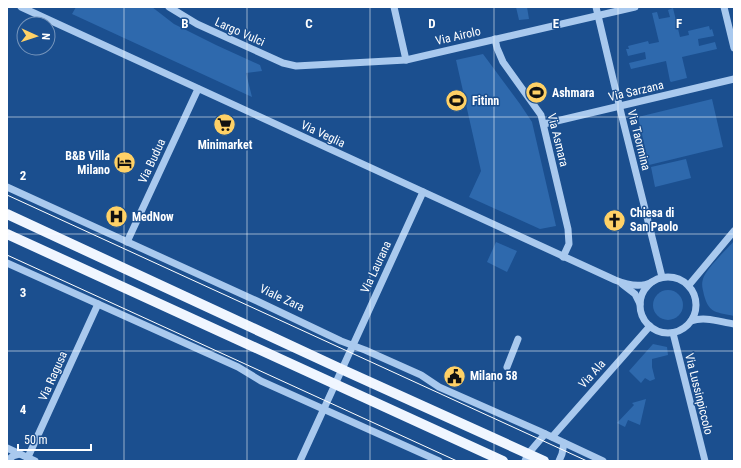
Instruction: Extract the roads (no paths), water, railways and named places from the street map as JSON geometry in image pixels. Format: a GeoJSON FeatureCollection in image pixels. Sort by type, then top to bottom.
{"type":"FeatureCollection","features":[{"type":"Feature","properties":{"kind":"main road"},"geometry":{"type":"LineString","coordinates":[[7,214],[342,369],[527,457],[544,461]]}},
{"type":"Feature","properties":{"kind":"main road"},"geometry":{"type":"LineString","coordinates":[[7,234],[503,461]]}},
{"type":"Feature","properties":{"kind":"street","name":"Via Veglia"},"geometry":{"type":"LineString","coordinates":[[21,7],[615,280],[633,285],[645,285],[652,282]]}},
{"type":"Feature","properties":{"kind":"street","name":"Largo Vulci"},"geometry":{"type":"LineString","coordinates":[[169,7],[196,24],[283,63]]}},
{"type":"Feature","properties":{"kind":"street"},"geometry":{"type":"LineString","coordinates":[[394,7],[406,60]]}},
{"type":"Feature","properties":{"kind":"street","name":"Via Taormina"},"geometry":{"type":"LineString","coordinates":[[596,7],[662,277]]}},
{"type":"Feature","properties":{"kind":"street","name":"Via Airolo"},"geometry":{"type":"LineString","coordinates":[[283,63],[296,66],[406,60],[635,7]]}},
{"type":"Feature","properties":{"kind":"street"},"geometry":{"type":"LineString","coordinates":[[724,7],[734,48]]}},
{"type":"Feature","properties":{"kind":"street","name":"Via Asmara"},"geometry":{"type":"LineString","coordinates":[[495,39],[503,62],[539,110],[544,124],[568,229],[568,244],[563,257]]}},
{"type":"Feature","properties":{"kind":"street","name":"Via Sarzana"},"geometry":{"type":"LineString","coordinates":[[544,124],[734,79]]}},
{"type":"Feature","properties":{"kind":"street","name":"Via Budua"},"geometry":{"type":"LineString","coordinates":[[127,242],[198,88]]}},
{"type":"Feature","properties":{"kind":"street","name":"Viale Zara"},"geometry":{"type":"LineString","coordinates":[[7,187],[341,340],[421,375],[439,387],[549,435],[603,461]]}},
{"type":"Feature","properties":{"kind":"street","name":"Via Laurana"},"geometry":{"type":"LineString","coordinates":[[342,369],[423,192]]}},
{"type":"Feature","properties":{"kind":"street"},"geometry":{"type":"LineString","coordinates":[[688,285],[734,230]]}},
{"type":"Feature","properties":{"kind":"street"},"geometry":{"type":"LineString","coordinates":[[7,263],[238,367],[261,381],[439,461]]}},
{"type":"Feature","properties":{"kind":"street"},"geometry":{"type":"LineString","coordinates":[[691,322],[696,307],[696,299],[688,285],[676,278],[662,277],[652,282],[643,293],[640,302],[644,319],[650,326],[661,332],[673,333],[697,319],[706,319],[734,324]]}},
{"type":"Feature","properties":{"kind":"street","name":"Via Veglia"},"geometry":{"type":"LineString","coordinates":[[615,280],[635,294],[639,301],[641,311]]}},
{"type":"Feature","properties":{"kind":"street","name":"Via Ragusa"},"geometry":{"type":"LineString","coordinates":[[28,459],[98,304]]}},
{"type":"Feature","properties":{"kind":"street"},"geometry":{"type":"LineString","coordinates":[[696,307],[706,319]]}},
{"type":"Feature","properties":{"kind":"street","name":"Via Ala"},"geometry":{"type":"LineString","coordinates":[[549,435],[650,326]]}},
{"type":"Feature","properties":{"kind":"street","name":"Via Lussinpiccolo"},"geometry":{"type":"LineString","coordinates":[[673,333],[705,461]]}},
{"type":"Feature","properties":{"kind":"street"},"geometry":{"type":"LineString","coordinates":[[506,367],[518,340]]}},
{"type":"Feature","properties":{"kind":"street"},"geometry":{"type":"LineString","coordinates":[[300,461],[342,369]]}},
{"type":"Feature","properties":{"kind":"street"},"geometry":{"type":"LineString","coordinates":[[527,457],[549,435]]}},
{"type":"Feature","properties":{"kind":"street"},"geometry":{"type":"LineString","coordinates":[[559,461],[564,442]]}},
{"type":"Feature","properties":{"kind":"street"},"geometry":{"type":"LineString","coordinates":[[7,448],[35,461]]}},
{"type":"Feature","properties":{"kind":"street"},"geometry":{"type":"LineString","coordinates":[[8,461],[13,456],[20,454]]}},
{"type":"Feature","properties":{"kind":"tram line"},"geometry":{"type":"LineString","coordinates":[[7,195],[587,461]]}},
{"type":"Feature","properties":{"kind":"tram line"},"geometry":{"type":"LineString","coordinates":[[7,255],[457,461]]}},
{"type":"Feature","properties":{"kind":"place","name":"Ashmara"},"geometry":{"type":"Point","coordinates":[537,93]}},
{"type":"Feature","properties":{"kind":"place","name":"Fitinn"},"geometry":{"type":"Point","coordinates":[457,101]}},
{"type":"Feature","properties":{"kind":"place","name":"Minimarket"},"geometry":{"type":"Point","coordinates":[225,124]}},
{"type":"Feature","properties":{"kind":"place","name":"B&B Villa Milano"},"geometry":{"type":"Point","coordinates":[125,163]}},
{"type":"Feature","properties":{"kind":"place","name":"MedNow"},"geometry":{"type":"Point","coordinates":[116,217]}},
{"type":"Feature","properties":{"kind":"place","name":"Chiesa di San Paolo"},"geometry":{"type":"Point","coordinates":[615,220]}},
{"type":"Feature","properties":{"kind":"place","name":"Milano 58"},"geometry":{"type":"Point","coordinates":[455,376]}}]}
